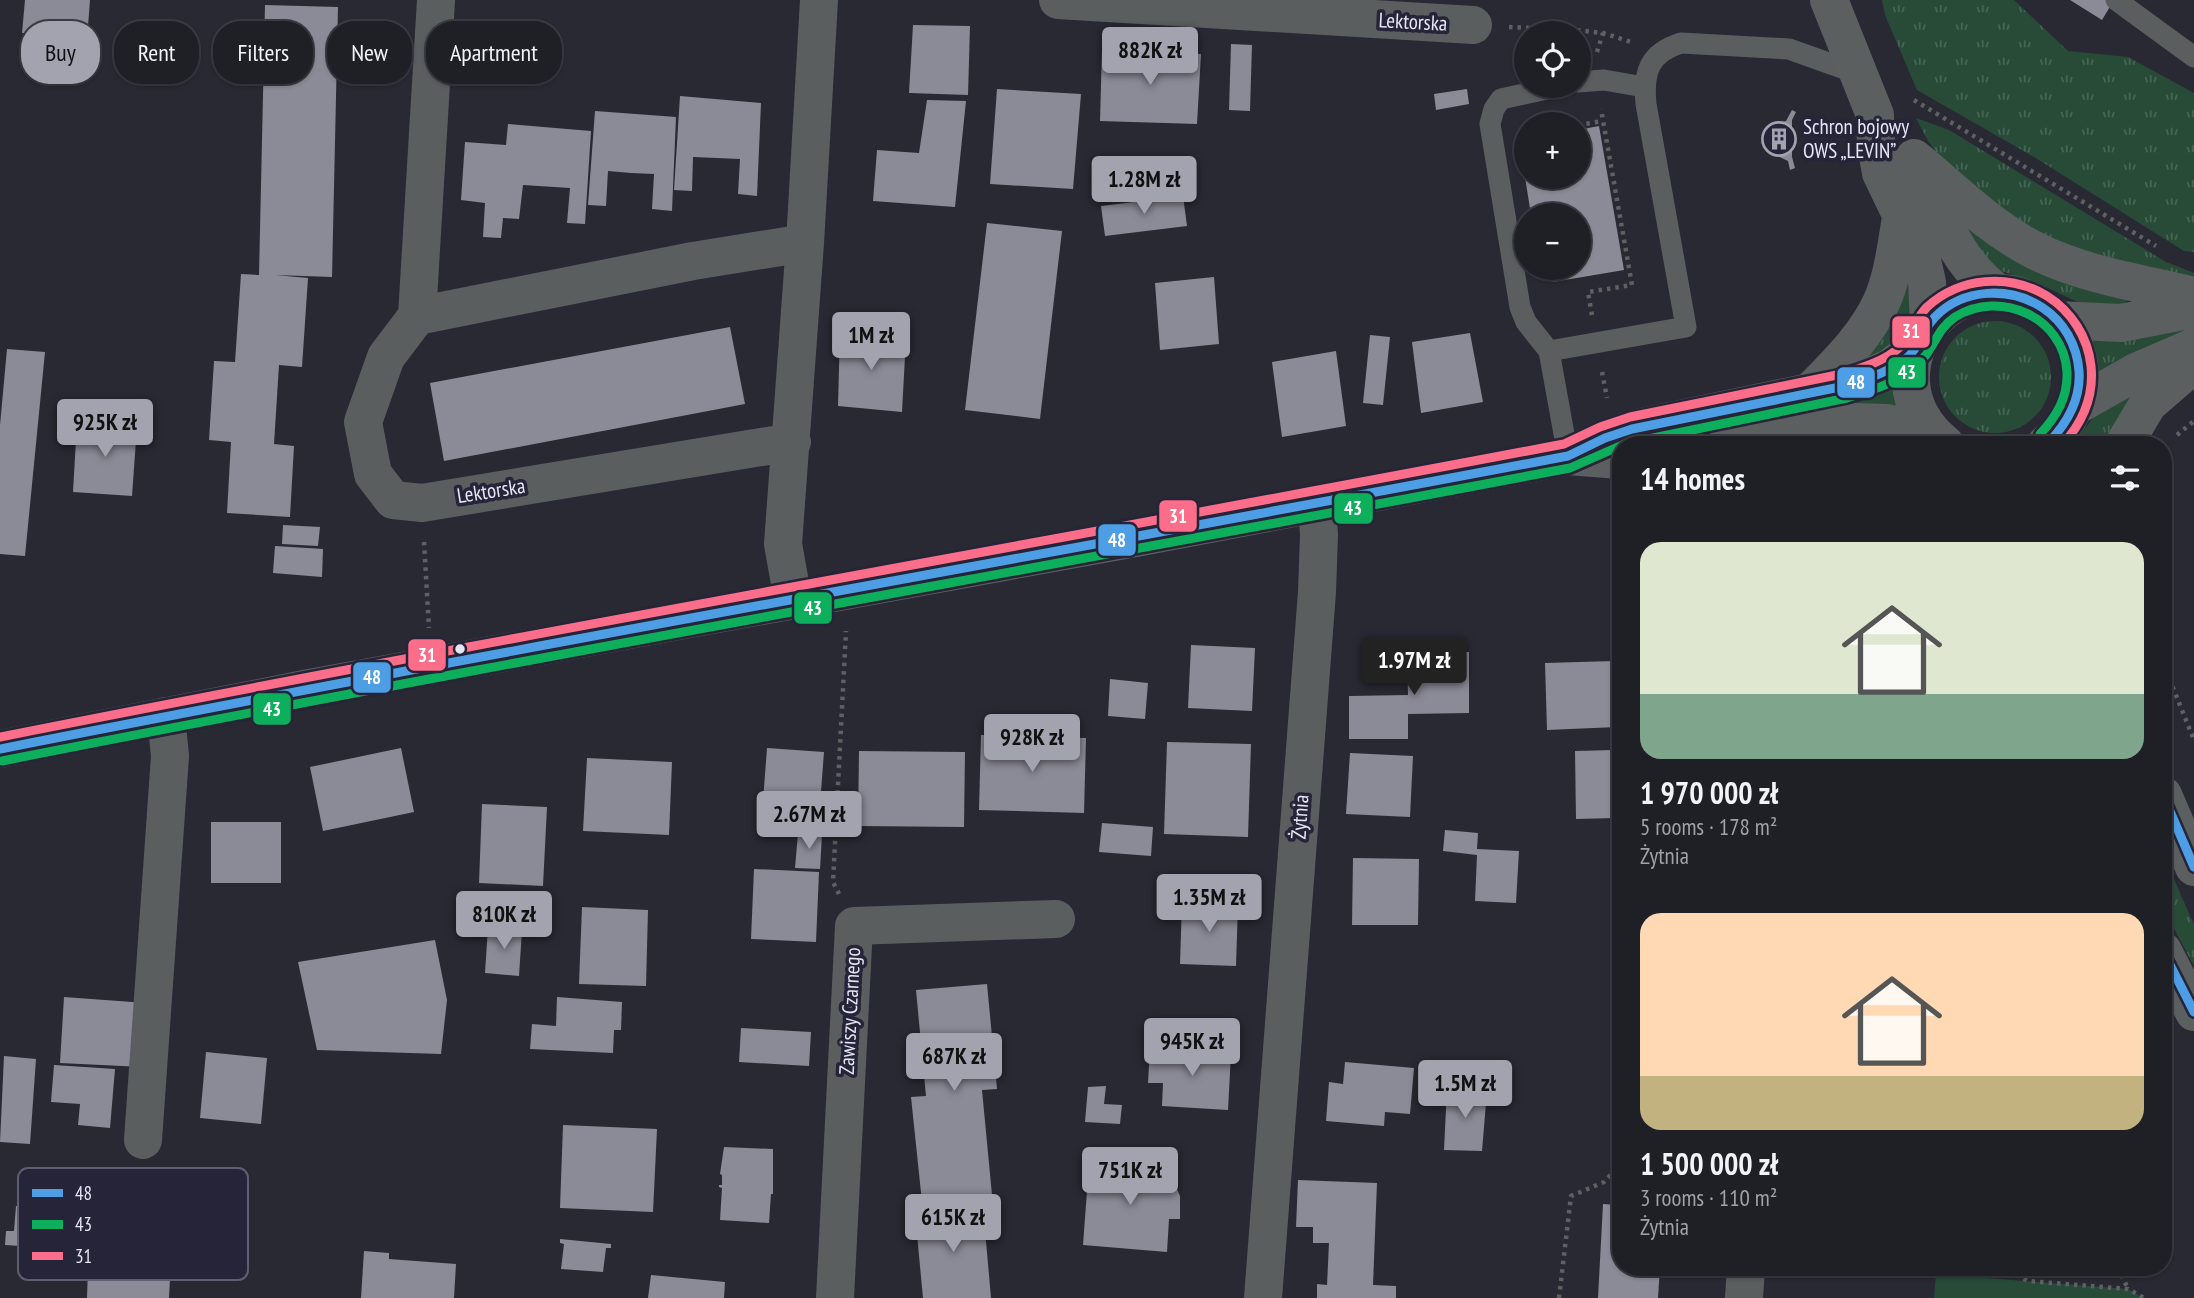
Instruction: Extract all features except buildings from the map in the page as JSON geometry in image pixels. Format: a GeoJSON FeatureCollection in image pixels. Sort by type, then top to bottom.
{"type":"FeatureCollection","features":[{"type":"Feature","properties":{"kind":"main road"},"geometry":{"type":"LineString","coordinates":[[1829,0],[1875,115],[1875,144],[1881,173],[1901,218],[1916,243],[1925,269],[1923,336],[1911,370],[1911,387],[1920,416],[1936,436]]}},
{"type":"Feature","properties":{"kind":"main road"},"geometry":{"type":"LineString","coordinates":[[1875,115],[1901,137],[1914,158],[1952,242],[1969,266],[1997,292]]}},
{"type":"Feature","properties":{"kind":"main road"},"geometry":{"type":"LineString","coordinates":[[1914,158],[1985,217],[2032,249],[2099,274],[2194,296]]}},
{"type":"Feature","properties":{"kind":"main road"},"geometry":{"type":"LineString","coordinates":[[1809,393],[1850,350],[1880,304],[1891,273],[1901,218]]}},
{"type":"Feature","properties":{"kind":"main road"},"geometry":{"type":"LineString","coordinates":[[1568,456],[1605,438],[1632,429],[1868,379],[1891,367],[1923,336],[1943,311],[1972,296],[1997,292],[2030,300],[2057,320],[2070,337],[2078,358],[2079,387],[2074,407],[2055,436]]}},
{"type":"Feature","properties":{"kind":"main road"},"geometry":{"type":"LineString","coordinates":[[2057,320],[2121,323],[2194,309]]}},
{"type":"Feature","properties":{"kind":"main road"},"geometry":{"type":"LineString","coordinates":[[2074,407],[2136,372],[2194,347]]}},
{"type":"Feature","properties":{"kind":"main road"},"geometry":{"type":"LineString","coordinates":[[2129,436],[2148,404],[2194,364]]}},
{"type":"Feature","properties":{"kind":"main road"},"geometry":{"type":"LineString","coordinates":[[1773,436],[1854,422],[1886,423],[1931,436]]}},
{"type":"Feature","properties":{"kind":"main road"},"geometry":{"type":"LineString","coordinates":[[0,749],[432,666],[1568,456],[1612,459]]}},
{"type":"Feature","properties":{"kind":"main road"},"geometry":{"type":"LineString","coordinates":[[2172,816],[2194,867]]}},
{"type":"Feature","properties":{"kind":"main road"},"geometry":{"type":"LineString","coordinates":[[2172,969],[2194,1012]]}},
{"type":"Feature","properties":{"kind":"street"},"geometry":{"type":"LineString","coordinates":[[436,0],[417,316],[694,261],[805,243]]}},
{"type":"Feature","properties":{"kind":"street"},"geometry":{"type":"LineString","coordinates":[[793,600],[783,544],[792,442],[819,0]]}},
{"type":"Feature","properties":{"kind":"street","name":"Lektorska"},"geometry":{"type":"LineString","coordinates":[[1058,0],[1474,25]]}},
{"type":"Feature","properties":{"kind":"street","name":"Lektorska"},"geometry":{"type":"LineString","coordinates":[[417,316],[386,357],[363,422],[373,474],[393,500],[422,503],[792,442]]}},
{"type":"Feature","properties":{"kind":"street","name":"Żytnia"},"geometry":{"type":"LineString","coordinates":[[1263,1298],[1317,592],[1320,535],[1317,503]]}},
{"type":"Feature","properties":{"kind":"street"},"geometry":{"type":"LineString","coordinates":[[143,1140],[170,756],[166,716]]}},
{"type":"Feature","properties":{"kind":"street","name":"Zawiszy Czarnego"},"geometry":{"type":"LineString","coordinates":[[835,1298],[854,926],[1056,919]]}},
{"type":"Feature","properties":{"kind":"street"},"geometry":{"type":"LineString","coordinates":[[1744,1298],[1745,1276]]}},
{"type":"Feature","properties":{"kind":"lane"},"geometry":{"type":"LineString","coordinates":[[2116,0],[2194,57]]}},
{"type":"Feature","properties":{"kind":"lane"},"geometry":{"type":"LineString","coordinates":[[1549,351],[1686,327],[1644,87],[1646,74],[1653,60],[1668,47],[1681,43],[1789,49],[1859,74]]}},
{"type":"Feature","properties":{"kind":"lane"},"geometry":{"type":"LineString","coordinates":[[1591,81],[1621,82],[1644,87]]}},
{"type":"Feature","properties":{"kind":"lane"},"geometry":{"type":"LineString","coordinates":[[1514,96],[1501,99],[1494,109],[1490,124],[1492,141],[1520,307],[1530,329],[1549,351],[1568,456]]}},
{"type":"Feature","properties":{"kind":"path"},"geometry":{"type":"LineString","coordinates":[[1591,70],[1603,33]]}},
{"type":"Feature","properties":{"kind":"path"},"geometry":{"type":"LineString","coordinates":[[1591,91],[1603,121],[1632,285],[1588,292],[1608,402]]}},
{"type":"Feature","properties":{"kind":"path"},"geometry":{"type":"LineString","coordinates":[[1914,100],[2167,252]]}},
{"type":"Feature","properties":{"kind":"path"},"geometry":{"type":"LineString","coordinates":[[1591,123],[1603,121]]}},
{"type":"Feature","properties":{"kind":"path"},"geometry":{"type":"LineString","coordinates":[[422,503],[432,666]]}},
{"type":"Feature","properties":{"kind":"path"},"geometry":{"type":"LineString","coordinates":[[846,625],[833,882],[854,926]]}},
{"type":"Feature","properties":{"kind":"path"},"geometry":{"type":"LineString","coordinates":[[2172,685],[2194,740]]}},
{"type":"Feature","properties":{"kind":"path"},"geometry":{"type":"LineString","coordinates":[[1559,1298],[1570,1196],[1604,1182],[1612,1174]]}},
{"type":"Feature","properties":{"kind":"path"},"geometry":{"type":"LineString","coordinates":[[2018,1276],[2028,1281],[2128,1289],[2144,1298]]}},
{"type":"Feature","properties":{"kind":"path"},"geometry":{"type":"LineString","coordinates":[[2122,1276],[2128,1289]]}},
{"type":"Feature","properties":{"kind":"green space"},"geometry":{"type":"Polygon","coordinates":[[[1882,0],[2014,0],[2068,51],[2128,57],[2194,93],[2194,252],[2184,251],[2034,157],[1917,90],[1885,15],[1882,0]]]}},
{"type":"Feature","properties":{"kind":"green space"},"geometry":{"type":"Polygon","coordinates":[[[1916,118],[1949,130],[2166,262],[2194,273],[2194,277],[2053,243],[1982,197],[1936,152],[1916,118]]]}},
{"type":"Feature","properties":{"kind":"green space"},"geometry":{"type":"Polygon","coordinates":[[[1968,228],[2128,300],[2120,306],[2082,304],[2035,282],[2001,271],[1978,250],[1968,228]]]}},
{"type":"Feature","properties":{"kind":"green space"},"geometry":{"type":"Polygon","coordinates":[[[1907,275],[1911,318],[1894,342],[1869,356],[1907,275]]]}},
{"type":"Feature","properties":{"kind":"green space"},"geometry":{"type":"Polygon","coordinates":[[[1995,321],[2016,326],[2034,338],[2046,356],[2051,377],[2046,398],[2034,416],[2016,428],[1995,433],[1974,428],[1956,416],[1944,398],[1939,377],[1944,356],[1956,338],[1974,326],[1995,321]]]}},
{"type":"Feature","properties":{"kind":"green space"},"geometry":{"type":"Polygon","coordinates":[[[2176,326],[2194,333],[2099,376],[2090,337],[2176,326]]]}},
{"type":"Feature","properties":{"kind":"green space"},"geometry":{"type":"Polygon","coordinates":[[[1893,382],[1899,409],[1832,410],[1893,382]]]}},
{"type":"Feature","properties":{"kind":"green space"},"geometry":{"type":"Polygon","coordinates":[[[2130,397],[2110,436],[2080,436],[2095,415],[2130,397]]]}},
{"type":"Feature","properties":{"kind":"green space"},"geometry":{"type":"Polygon","coordinates":[[[2172,875],[2194,925],[2194,966],[2172,925],[2172,875]]]}},
{"type":"Feature","properties":{"kind":"green space"},"geometry":{"type":"Polygon","coordinates":[[[1936,1276],[1962,1276],[2128,1289],[2144,1298],[1934,1298],[1936,1276]]]}},
{"type":"Feature","properties":{"kind":"transit line","name":"31"},"geometry":{"type":"LineString","coordinates":[[0,737],[1564,444],[1600,427],[1630,417],[1865,367],[1900,347],[1927,307],[1954,289],[1969,284],[2001,281],[2032,289],[2056,302],[2077,326],[2089,355],[2091,388],[2086,408],[2069,436]]}},
{"type":"Feature","properties":{"kind":"transit line","name":"48"},"geometry":{"type":"LineString","coordinates":[[0,749],[1568,456],[1605,438],[1632,429],[1845,386],[1869,378],[1894,367],[1908,357],[1931,322],[1946,307],[1959,300],[1987,293],[2016,296],[2043,308],[2063,327],[2072,343],[2078,361],[2078,391],[2072,410],[2054,436]]}},
{"type":"Feature","properties":{"kind":"transit line","name":"43"},"geometry":{"type":"LineString","coordinates":[[1663,436],[1847,398],[1880,387],[1919,363],[1942,330],[1955,317],[1973,309],[1991,306],[2027,313],[2055,336],[2063,353],[2067,372],[2066,390],[2052,420],[2040,434]]}},
{"type":"Feature","properties":{"kind":"transit line","name":"43"},"geometry":{"type":"LineString","coordinates":[[2,761],[1570,468],[1612,450]]}},
{"type":"Feature","properties":{"kind":"transit line","name":"48"},"geometry":{"type":"LineString","coordinates":[[2172,816],[2194,867]]}},
{"type":"Feature","properties":{"kind":"transit line","name":"48"},"geometry":{"type":"LineString","coordinates":[[2172,969],[2194,1012]]}},
{"type":"Feature","properties":{"kind":"place","name":"Schron bojowy OWS „LEVIN”"},"geometry":{"type":"Point","coordinates":[1779,139]}}]}
